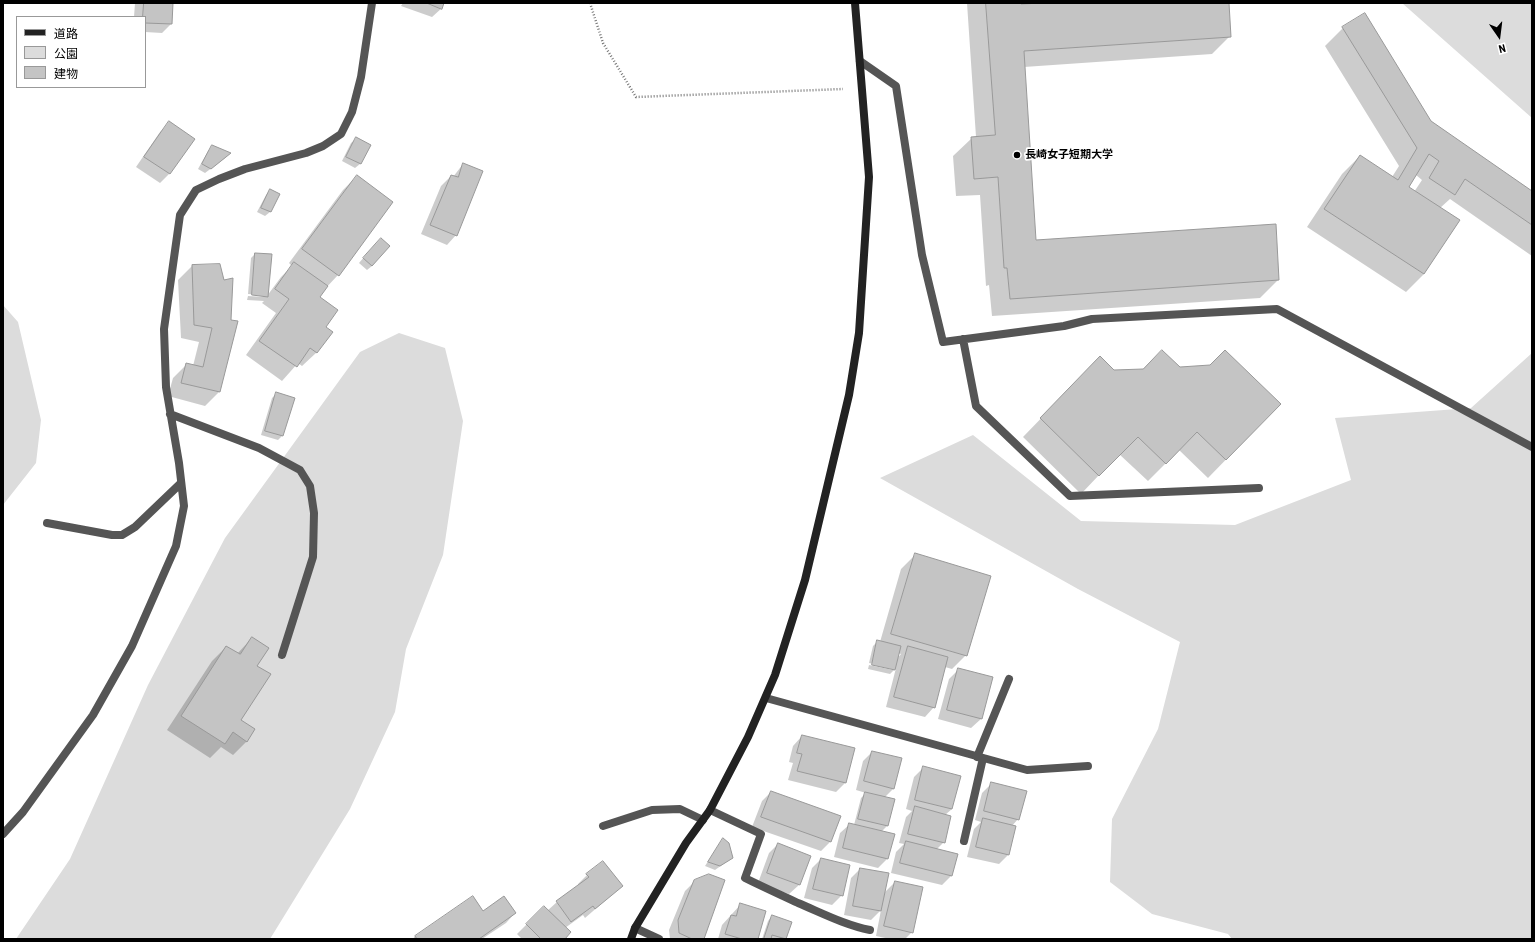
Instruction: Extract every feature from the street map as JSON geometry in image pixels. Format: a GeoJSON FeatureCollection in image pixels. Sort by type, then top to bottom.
{"type":"FeatureCollection","features":[{"type":"Feature","properties":{"kind":"street"},"geometry":{"type":"LineString","coordinates":[[3,834],[23,812],[93,715],[132,646],[176,546],[184,506],[166,387],[164,329],[180,216],[196,190],[245,169],[306,153],[323,146],[341,134],[352,112],[361,77],[372,3]]}},
{"type":"Feature","properties":{"kind":"street"},"geometry":{"type":"LineString","coordinates":[[631,939],[635,928],[686,843],[710,810],[748,736],[776,675],[805,580],[849,395],[858,340],[869,177],[855,3]]}},
{"type":"Feature","properties":{"kind":"street"},"geometry":{"type":"LineString","coordinates":[[860,61],[896,86],[922,255],[943,342],[1064,326],[1092,319],[1277,309],[1532,447]]}},
{"type":"Feature","properties":{"kind":"street"},"geometry":{"type":"LineString","coordinates":[[963,339],[976,406],[1070,496],[1259,488]]}},
{"type":"Feature","properties":{"kind":"street"},"geometry":{"type":"LineString","coordinates":[[170,414],[259,448],[300,470],[310,486],[314,513],[313,557],[282,655]]}},
{"type":"Feature","properties":{"kind":"street"},"geometry":{"type":"LineString","coordinates":[[47,523],[112,535],[122,535],[135,527],[181,483]]}},
{"type":"Feature","properties":{"kind":"street"},"geometry":{"type":"LineString","coordinates":[[964,841],[980,757],[1009,679]]}},
{"type":"Feature","properties":{"kind":"street"},"geometry":{"type":"LineString","coordinates":[[766,698],[1026,770],[1088,766]]}},
{"type":"Feature","properties":{"kind":"street"},"geometry":{"type":"LineString","coordinates":[[603,826],[652,810],[680,809],[702,820]]}},
{"type":"Feature","properties":{"kind":"street"},"geometry":{"type":"LineString","coordinates":[[710,810],[761,834],[745,878],[825,916],[855,927],[870,930]]}},
{"type":"Feature","properties":{"kind":"street"},"geometry":{"type":"LineString","coordinates":[[635,928],[659,939]]}},
{"type":"Feature","properties":{"kind":"path"},"geometry":{"type":"LineString","coordinates":[[590,3],[603,43],[636,97],[862,88]]}},
{"type":"Feature","properties":{"kind":"green space"},"geometry":{"type":"Polygon","coordinates":[[[1402,3],[1532,3],[1532,118],[1402,3]]]}},
{"type":"Feature","properties":{"kind":"green space"},"geometry":{"type":"Polygon","coordinates":[[[3,305],[18,322],[41,420],[36,463],[3,505],[3,305]]]}},
{"type":"Feature","properties":{"kind":"green space"},"geometry":{"type":"Polygon","coordinates":[[[399,333],[445,348],[463,421],[443,555],[406,649],[395,712],[350,809],[270,939],[16,939],[70,859],[148,685],[225,538],[360,352],[399,333]]]}},
{"type":"Feature","properties":{"kind":"green space"},"geometry":{"type":"Polygon","coordinates":[[[1532,353],[1532,939],[1232,939],[1228,934],[1152,914],[1110,882],[1112,819],[1158,729],[1180,642],[1078,589],[880,478],[973,435],[1081,521],[1235,525],[1351,480],[1335,418],[1471,408],[1532,353]]]}},
{"type":"Feature","properties":{"kind":"building"},"geometry":{"type":"Polygon","coordinates":[[[144,3],[173,3],[172,24],[146,23],[146,16],[143,16],[144,3]]]}},
{"type":"Feature","properties":{"kind":"building"},"geometry":{"type":"Polygon","coordinates":[[[427,3],[444,3],[442,9],[427,3]]]}},
{"type":"Feature","properties":{"kind":"building"},"geometry":{"type":"Polygon","coordinates":[[[986,3],[1229,3],[1231,37],[1024,51],[1036,240],[1276,224],[1279,280],[1010,299],[1007,268],[1004,268],[998,177],[974,179],[971,137],[995,135],[986,3]]]}},
{"type":"Feature","properties":{"kind":"building"},"geometry":{"type":"Polygon","coordinates":[[[1365,13],[1431,121],[1532,191],[1532,225],[1465,179],[1455,195],[1429,178],[1439,161],[1429,154],[1409,187],[1460,220],[1424,274],[1324,209],[1360,155],[1398,180],[1417,148],[1342,27],[1365,13]]]}},
{"type":"Feature","properties":{"kind":"building"},"geometry":{"type":"Polygon","coordinates":[[[169,121],[195,139],[170,174],[144,157],[169,121]]]}},
{"type":"Feature","properties":{"kind":"building"},"geometry":{"type":"Polygon","coordinates":[[[356,137],[371,145],[361,164],[346,157],[356,137]]]}},
{"type":"Feature","properties":{"kind":"building"},"geometry":{"type":"Polygon","coordinates":[[[212,145],[231,153],[211,169],[202,164],[212,145]]]}},
{"type":"Feature","properties":{"kind":"building"},"geometry":{"type":"Polygon","coordinates":[[[463,163],[483,171],[457,236],[430,225],[451,175],[458,177],[463,163]]]}},
{"type":"Feature","properties":{"kind":"building"},"geometry":{"type":"Polygon","coordinates":[[[357,175],[393,202],[339,276],[302,249],[357,175]]]}},
{"type":"Feature","properties":{"kind":"building"},"geometry":{"type":"Polygon","coordinates":[[[270,189],[280,194],[271,212],[261,208],[270,189]]]}},
{"type":"Feature","properties":{"kind":"building"},"geometry":{"type":"Polygon","coordinates":[[[381,238],[390,246],[372,266],[363,258],[381,238]]]}},
{"type":"Feature","properties":{"kind":"building"},"geometry":{"type":"Polygon","coordinates":[[[255,253],[272,254],[268,297],[252,295],[255,253]]]}},
{"type":"Feature","properties":{"kind":"building"},"geometry":{"type":"Polygon","coordinates":[[[294,262],[328,286],[320,297],[338,310],[326,327],[333,332],[317,353],[310,348],[297,367],[259,341],[289,299],[275,289],[294,262]]]}},
{"type":"Feature","properties":{"kind":"building"},"geometry":{"type":"Polygon","coordinates":[[[220,264],[224,280],[233,278],[231,320],[238,321],[220,392],[181,383],[186,363],[203,367],[212,328],[194,325],[192,265],[220,264]]]}},
{"type":"Feature","properties":{"kind":"building"},"geometry":{"type":"Polygon","coordinates":[[[1162,350],[1180,367],[1210,365],[1225,350],[1281,404],[1226,460],[1197,432],[1166,464],[1138,437],[1099,476],[1040,418],[1100,356],[1114,370],[1143,369],[1162,350]]]}},
{"type":"Feature","properties":{"kind":"building"},"geometry":{"type":"Polygon","coordinates":[[[276,392],[295,398],[283,436],[265,431],[276,392]]]}},
{"type":"Feature","properties":{"kind":"building"},"geometry":{"type":"Polygon","coordinates":[[[915,553],[991,576],[967,656],[891,634],[915,553]]]}},
{"type":"Feature","properties":{"kind":"building"},"geometry":{"type":"Polygon","coordinates":[[[252,637],[269,648],[257,666],[271,674],[241,720],[255,729],[247,742],[233,732],[225,744],[181,716],[226,646],[240,654],[252,637]]]}},
{"type":"Feature","properties":{"kind":"building"},"geometry":{"type":"Polygon","coordinates":[[[877,640],[901,646],[895,670],[872,665],[877,640]]]}},
{"type":"Feature","properties":{"kind":"building"},"geometry":{"type":"Polygon","coordinates":[[[908,646],[948,657],[935,708],[894,697],[908,646]]]}},
{"type":"Feature","properties":{"kind":"building"},"geometry":{"type":"Polygon","coordinates":[[[958,668],[993,677],[982,719],[947,710],[958,668]]]}},
{"type":"Feature","properties":{"kind":"building"},"geometry":{"type":"Polygon","coordinates":[[[802,735],[855,748],[846,783],[797,771],[802,754],[797,753],[802,735]]]}},
{"type":"Feature","properties":{"kind":"building"},"geometry":{"type":"Polygon","coordinates":[[[872,751],[902,758],[894,789],[864,781],[872,751]]]}},
{"type":"Feature","properties":{"kind":"building"},"geometry":{"type":"Polygon","coordinates":[[[923,766],[961,776],[952,809],[915,800],[923,766]]]}},
{"type":"Feature","properties":{"kind":"building"},"geometry":{"type":"Polygon","coordinates":[[[991,782],[1027,791],[1019,820],[984,811],[991,782]]]}},
{"type":"Feature","properties":{"kind":"building"},"geometry":{"type":"Polygon","coordinates":[[[771,791],[841,816],[831,842],[761,817],[771,791]]]}},
{"type":"Feature","properties":{"kind":"building"},"geometry":{"type":"Polygon","coordinates":[[[865,792],[895,799],[888,826],[858,819],[865,792]]]}},
{"type":"Feature","properties":{"kind":"building"},"geometry":{"type":"Polygon","coordinates":[[[915,806],[951,816],[945,843],[908,834],[915,806]]]}},
{"type":"Feature","properties":{"kind":"building"},"geometry":{"type":"Polygon","coordinates":[[[983,818],[1016,826],[1009,855],[976,847],[983,818]]]}},
{"type":"Feature","properties":{"kind":"building"},"geometry":{"type":"Polygon","coordinates":[[[849,823],[895,834],[888,859],[843,848],[849,823]]]}},
{"type":"Feature","properties":{"kind":"building"},"geometry":{"type":"Polygon","coordinates":[[[723,838],[729,843],[733,858],[720,866],[708,862],[723,838]]]}},
{"type":"Feature","properties":{"kind":"building"},"geometry":{"type":"Polygon","coordinates":[[[906,841],[958,854],[952,876],[900,863],[906,841]]]}},
{"type":"Feature","properties":{"kind":"building"},"geometry":{"type":"Polygon","coordinates":[[[778,843],[811,856],[800,885],[767,873],[778,843]]]}},
{"type":"Feature","properties":{"kind":"building"},"geometry":{"type":"Polygon","coordinates":[[[821,858],[850,865],[843,896],[813,889],[821,858]]]}},
{"type":"Feature","properties":{"kind":"building"},"geometry":{"type":"Polygon","coordinates":[[[603,861],[623,886],[595,909],[593,906],[571,922],[556,901],[589,877],[586,874],[603,861]]]}},
{"type":"Feature","properties":{"kind":"building"},"geometry":{"type":"Polygon","coordinates":[[[860,868],[889,873],[881,911],[853,906],[860,868]]]}},
{"type":"Feature","properties":{"kind":"building"},"geometry":{"type":"Polygon","coordinates":[[[709,874],[725,880],[704,939],[692,939],[679,933],[678,920],[694,880],[709,874]]]}},
{"type":"Feature","properties":{"kind":"building"},"geometry":{"type":"Polygon","coordinates":[[[895,881],[923,887],[913,933],[884,926],[895,881]]]}},
{"type":"Feature","properties":{"kind":"building"},"geometry":{"type":"Polygon","coordinates":[[[473,896],[483,911],[504,896],[516,913],[479,939],[417,939],[415,936],[473,896]]]}},
{"type":"Feature","properties":{"kind":"building"},"geometry":{"type":"Polygon","coordinates":[[[740,903],[766,911],[758,939],[742,939],[725,934],[731,915],[736,916],[740,903]]]}},
{"type":"Feature","properties":{"kind":"building"},"geometry":{"type":"Polygon","coordinates":[[[544,906],[571,932],[565,939],[541,939],[526,924],[544,906]]]}},
{"type":"Feature","properties":{"kind":"building"},"geometry":{"type":"Polygon","coordinates":[[[772,915],[792,922],[786,939],[772,935],[771,939],[764,939],[772,915]]]}},
{"type":"Feature","properties":{"kind":"place","name":"長崎女子短期大学"},"geometry":{"type":"Point","coordinates":[1017,155]}}]}
